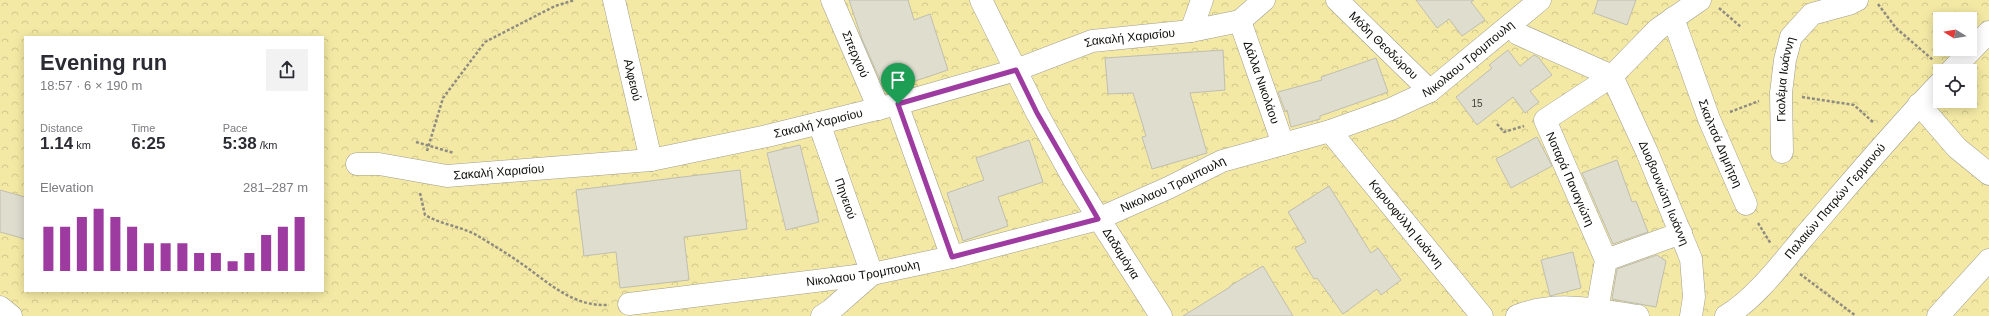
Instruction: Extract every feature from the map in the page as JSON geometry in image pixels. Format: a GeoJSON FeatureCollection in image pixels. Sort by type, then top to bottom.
{"type":"FeatureCollection","features":[{"type":"Feature","properties":{"kind":"street","name":"Αλφειού"},"geometry":{"type":"LineString","coordinates":[[614,0],[651,160]]}},
{"type":"Feature","properties":{"kind":"street","name":"Σπερχιού"},"geometry":{"type":"LineString","coordinates":[[832,0],[888,107],[952,257]]}},
{"type":"Feature","properties":{"kind":"street","name":"Δαδαμόγια"},"geometry":{"type":"LineString","coordinates":[[981,0],[1044,126],[1098,219],[1161,316]]}},
{"type":"Feature","properties":{"kind":"street"},"geometry":{"type":"LineString","coordinates":[[1191,31],[1202,0]]}},
{"type":"Feature","properties":{"kind":"street","name":"Σακαλή Χαρισίου"},"geometry":{"type":"LineString","coordinates":[[357,164],[380,164],[447,176],[651,160],[711,149],[888,107],[1016,70],[1092,41],[1191,31],[1240,21],[1264,0]]}},
{"type":"Feature","properties":{"kind":"street","name":"Μόδη Θεοδώρου"},"geometry":{"type":"LineString","coordinates":[[1337,0],[1430,91]]}},
{"type":"Feature","properties":{"kind":"street","name":"Νικολαου Τρομπουλη"},"geometry":{"type":"LineString","coordinates":[[629,304],[872,274],[952,257],[1098,219],[1168,188],[1222,161],[1330,131],[1391,109],[1430,91],[1540,0]]}},
{"type":"Feature","properties":{"kind":"street","name":"Γκολέμα Ιωάννη"},"geometry":{"type":"LineString","coordinates":[[1782,152],[1781,93],[1785,60],[1791,38],[1812,14],[1849,4],[1857,0]]}},
{"type":"Feature","properties":{"kind":"street","name":"Νοταρά Παναγιώτη"},"geometry":{"type":"LineString","coordinates":[[1606,260],[1545,120],[1612,76],[1658,29],[1674,18],[1707,2]]}},
{"type":"Feature","properties":{"kind":"street","name":"Σκαλτσά Δημήτρη"},"geometry":{"type":"LineString","coordinates":[[1674,18],[1709,119],[1746,204]]}},
{"type":"Feature","properties":{"kind":"street","name":"Δάλλα Νικολάου"},"geometry":{"type":"LineString","coordinates":[[1240,21],[1283,144]]}},
{"type":"Feature","properties":{"kind":"street","name":"Παλαιών Πατρών Γερμανού"},"geometry":{"type":"LineString","coordinates":[[1952,64],[1989,32]]}},
{"type":"Feature","properties":{"kind":"street"},"geometry":{"type":"LineString","coordinates":[[1518,34],[1612,76]]}},
{"type":"Feature","properties":{"kind":"street","name":"Δυοβουνιώτη Ιωάννη"},"geometry":{"type":"LineString","coordinates":[[1612,76],[1691,259],[1694,297],[1691,316]]}},
{"type":"Feature","properties":{"kind":"street","name":"Παλαιών Πατρών Γερμανού"},"geometry":{"type":"LineString","coordinates":[[1726,316],[1740,308],[1783,261],[1889,136],[1919,104],[1933,85]]}},
{"type":"Feature","properties":{"kind":"street"},"geometry":{"type":"LineString","coordinates":[[1919,104],[1957,148],[1989,174]]}},
{"type":"Feature","properties":{"kind":"street","name":"Πηνειού"},"geometry":{"type":"LineString","coordinates":[[819,123],[872,274]]}},
{"type":"Feature","properties":{"kind":"street","name":"Καρυοφύλλη Ιωάννη"},"geometry":{"type":"LineString","coordinates":[[1330,131],[1482,316]]}},
{"type":"Feature","properties":{"kind":"street"},"geometry":{"type":"LineString","coordinates":[[1596,313],[1606,260],[1681,233]]}},
{"type":"Feature","properties":{"kind":"street"},"geometry":{"type":"LineString","coordinates":[[1938,316],[1989,260]]}},
{"type":"Feature","properties":{"kind":"street"},"geometry":{"type":"LineString","coordinates":[[822,316],[872,274]]}},
{"type":"Feature","properties":{"kind":"street"},"geometry":{"type":"LineString","coordinates":[[0,307],[11,316]]}},
{"type":"Feature","properties":{"kind":"street"},"geometry":{"type":"LineString","coordinates":[[1517,316],[1545,308],[1567,307],[1596,313],[1638,316]]}},
{"type":"Feature","properties":{"kind":"path"},"geometry":{"type":"LineString","coordinates":[[575,0],[555,6],[485,42],[443,98],[431,134],[423,171],[420,196],[425,215],[437,222],[453,225],[479,236],[522,264],[540,279],[579,302],[606,305],[629,304]]}},
{"type":"Feature","properties":{"kind":"path"},"geometry":{"type":"LineString","coordinates":[[1875,0],[1896,28],[1934,64]]}},
{"type":"Feature","properties":{"kind":"path"},"geometry":{"type":"LineString","coordinates":[[1707,2],[1741,27]]}},
{"type":"Feature","properties":{"kind":"path"},"geometry":{"type":"LineString","coordinates":[[1709,119],[1781,93],[1854,106],[1889,136]]}},
{"type":"Feature","properties":{"kind":"path"},"geometry":{"type":"LineString","coordinates":[[1497,124],[1504,132],[1545,120]]}},
{"type":"Feature","properties":{"kind":"path"},"geometry":{"type":"LineString","coordinates":[[1746,204],[1783,261],[1856,316]]}},
{"type":"Feature","properties":{"kind":"green space"},"geometry":{"type":"Polygon","coordinates":[[[0,0],[1989,0],[1989,316],[0,316],[0,0]]]}},
{"type":"Feature","properties":{"kind":"building"},"geometry":{"type":"Polygon","coordinates":[[[849,0],[908,0],[914,20],[930,14],[948,70],[885,91],[862,39],[849,0]]]}},
{"type":"Feature","properties":{"kind":"building"},"geometry":{"type":"Polygon","coordinates":[[[1416,0],[1474,0],[1471,2],[1485,20],[1462,36],[1449,19],[1437,28],[1416,0]]]}},
{"type":"Feature","properties":{"kind":"building"},"geometry":{"type":"Polygon","coordinates":[[[1598,0],[1636,0],[1627,25],[1594,13],[1598,0]]]}},
{"type":"Feature","properties":{"kind":"building"},"geometry":{"type":"Polygon","coordinates":[[[1223,50],[1225,90],[1190,93],[1207,153],[1152,169],[1142,137],[1146,136],[1133,93],[1108,94],[1105,58],[1223,50]]]}},
{"type":"Feature","properties":{"kind":"building"},"geometry":{"type":"Polygon","coordinates":[[[1508,50],[1520,66],[1534,55],[1538,57],[1552,75],[1530,91],[1539,102],[1525,113],[1513,97],[1477,125],[1456,97],[1492,68],[1489,65],[1508,50]]]}},
{"type":"Feature","properties":{"kind":"building"},"geometry":{"type":"Polygon","coordinates":[[[1376,58],[1388,92],[1320,116],[1320,119],[1291,127],[1287,110],[1285,111],[1278,92],[1322,80],[1321,77],[1376,58]]]}},
{"type":"Feature","properties":{"kind":"building"},"geometry":{"type":"Polygon","coordinates":[[[1537,137],[1552,166],[1511,188],[1496,159],[1537,137]]]}},
{"type":"Feature","properties":{"kind":"building"},"geometry":{"type":"Polygon","coordinates":[[[1029,140],[1043,182],[998,197],[1008,226],[963,241],[947,193],[984,180],[976,158],[1029,140]]]}},
{"type":"Feature","properties":{"kind":"building"},"geometry":{"type":"Polygon","coordinates":[[[800,145],[819,222],[786,230],[767,153],[800,145]]]}},
{"type":"Feature","properties":{"kind":"building"},"geometry":{"type":"Polygon","coordinates":[[[1617,160],[1632,202],[1636,201],[1648,232],[1613,244],[1582,173],[1617,160]]]}},
{"type":"Feature","properties":{"kind":"building"},"geometry":{"type":"Polygon","coordinates":[[[740,170],[747,229],[684,237],[689,280],[620,288],[616,252],[584,256],[576,190],[740,170]]]}},
{"type":"Feature","properties":{"kind":"building"},"geometry":{"type":"Polygon","coordinates":[[[1329,186],[1371,253],[1378,248],[1401,280],[1381,295],[1377,289],[1343,314],[1317,278],[1314,279],[1295,248],[1306,242],[1288,212],[1329,186]]]}},
{"type":"Feature","properties":{"kind":"building"},"geometry":{"type":"Polygon","coordinates":[[[0,190],[24,197],[24,239],[0,232],[0,190]]]}},
{"type":"Feature","properties":{"kind":"building"},"geometry":{"type":"Polygon","coordinates":[[[1573,252],[1581,288],[1550,296],[1541,260],[1573,252]]]}},
{"type":"Feature","properties":{"kind":"building"},"geometry":{"type":"Polygon","coordinates":[[[1657,255],[1666,261],[1656,307],[1612,299],[1617,269],[1657,255]]]}},
{"type":"Feature","properties":{"kind":"building"},"geometry":{"type":"Polygon","coordinates":[[[1263,266],[1293,316],[1183,316],[1230,286],[1263,266]]]}},
{"type":"Feature","properties":{"kind":"route"},"geometry":{"type":"LineString","coordinates":[[1016,70],[1037,113],[1073,178],[1098,219],[952,257],[898,104],[1016,70]]}}]}
